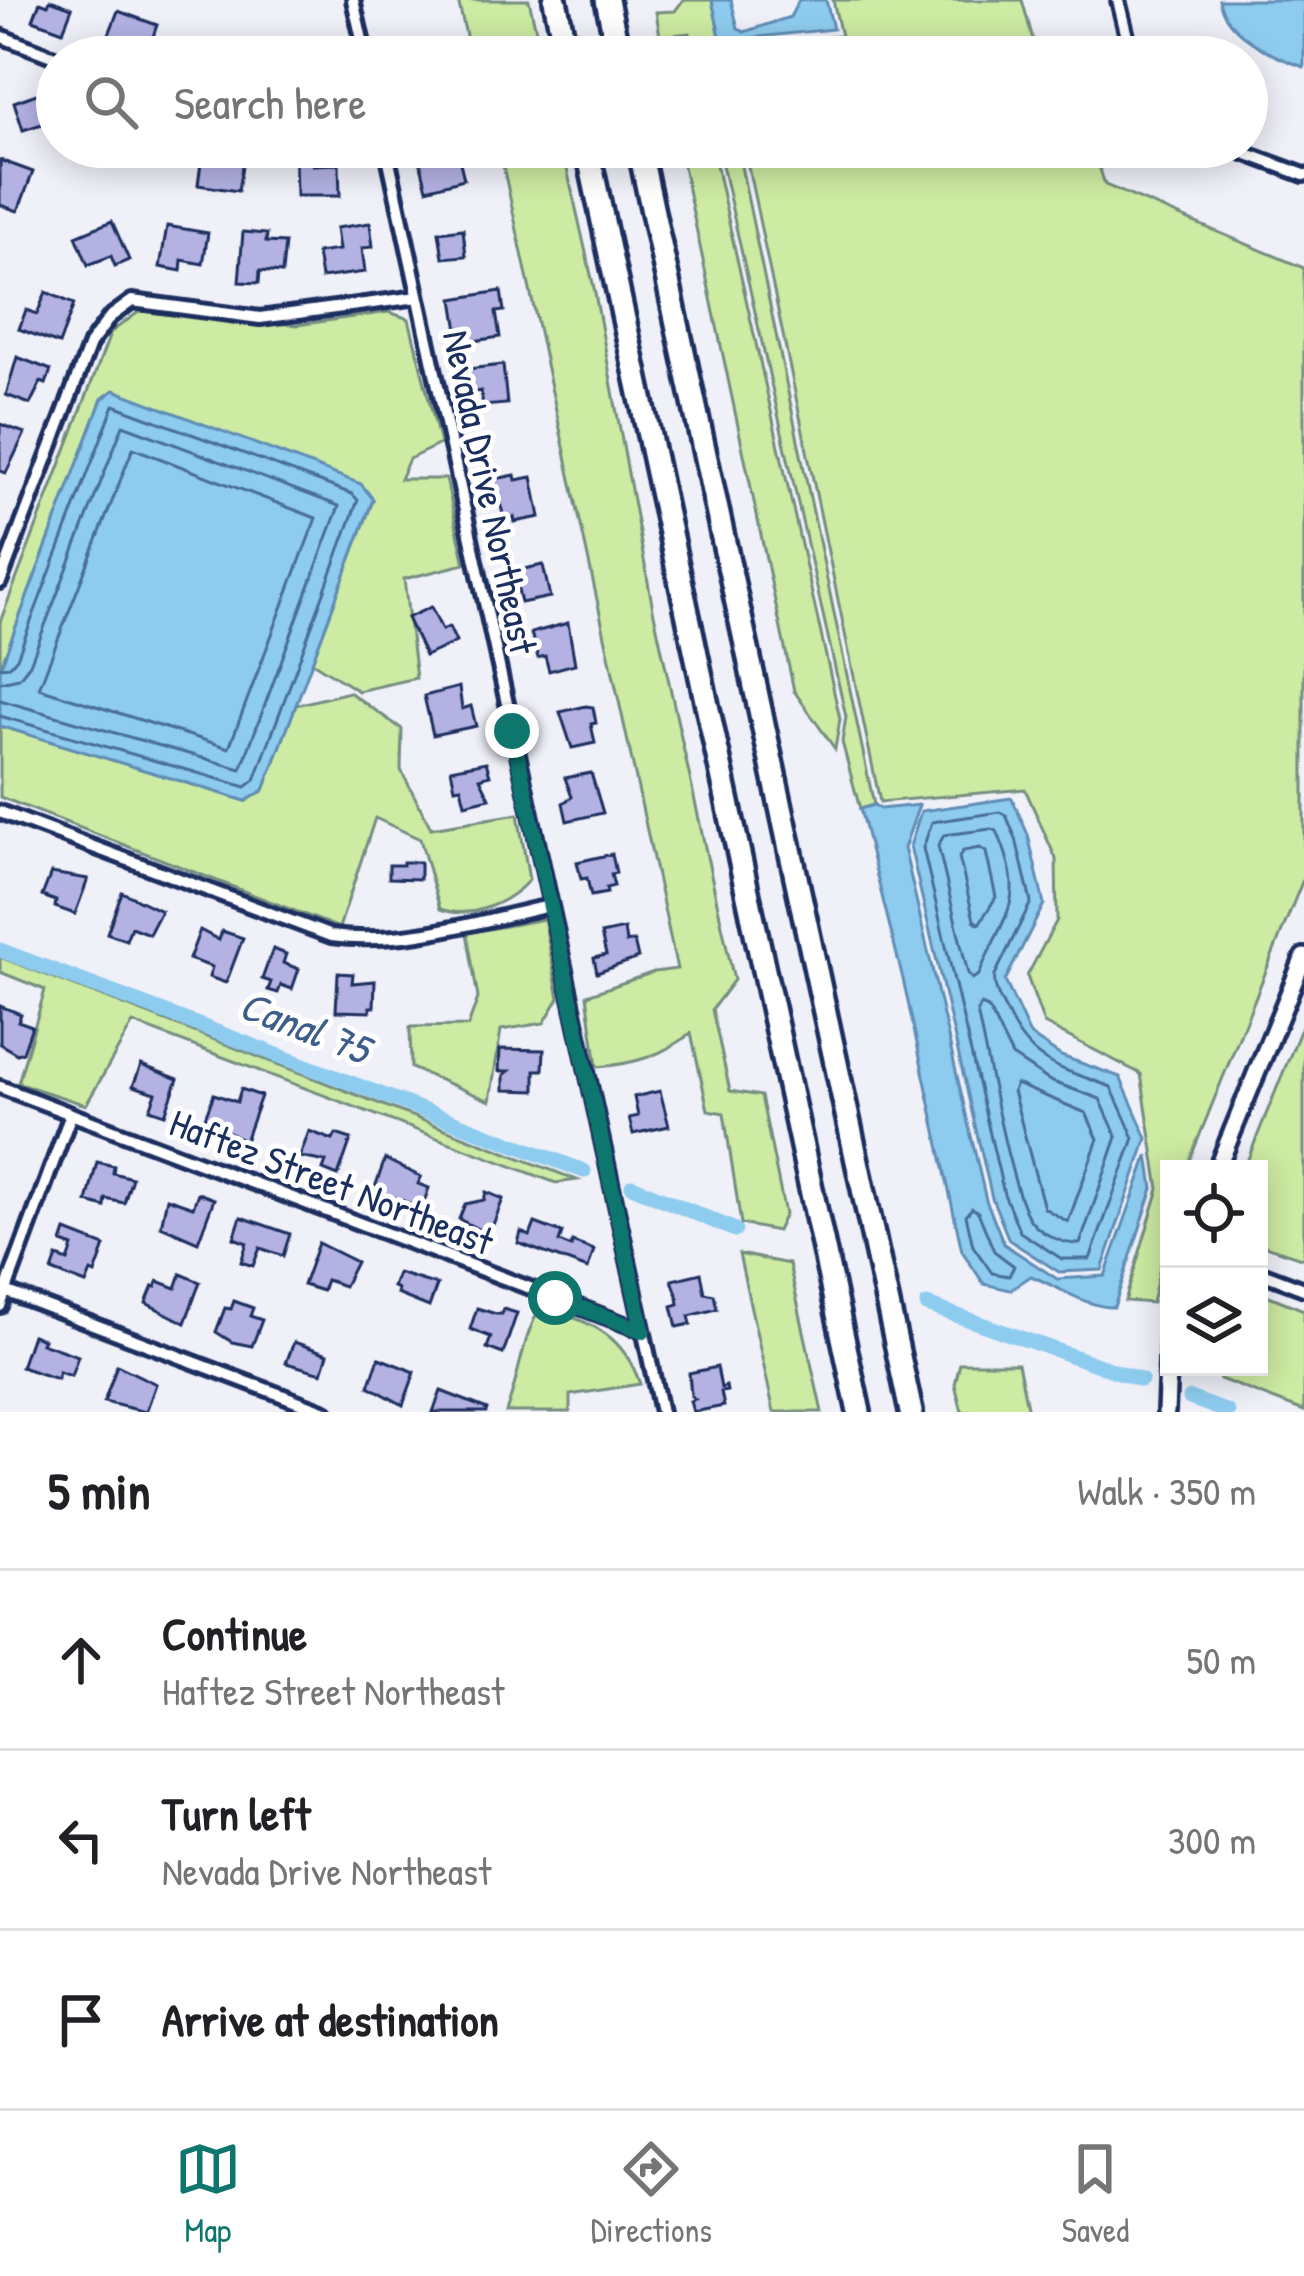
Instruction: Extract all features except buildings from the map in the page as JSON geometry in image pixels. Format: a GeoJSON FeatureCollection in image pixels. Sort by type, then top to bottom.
{"type":"FeatureCollection","features":[{"type":"Feature","properties":{"kind":"highway"},"geometry":{"type":"LineString","coordinates":[[555,0],[563,36]]}},
{"type":"Feature","properties":{"kind":"highway"},"geometry":{"type":"LineString","coordinates":[[607,0],[615,36]]}},
{"type":"Feature","properties":{"kind":"highway"},"geometry":{"type":"LineString","coordinates":[[592,168],[859,1412]]}},
{"type":"Feature","properties":{"kind":"highway"},"geometry":{"type":"LineString","coordinates":[[644,168],[911,1412]]}},
{"type":"Feature","properties":{"kind":"street"},"geometry":{"type":"LineString","coordinates":[[353,0],[361,36]]}},
{"type":"Feature","properties":{"kind":"street"},"geometry":{"type":"LineString","coordinates":[[1118,0],[1127,36]]}},
{"type":"Feature","properties":{"kind":"street"},"geometry":{"type":"LineString","coordinates":[[0,36],[36,50]]}},
{"type":"Feature","properties":{"kind":"street"},"geometry":{"type":"LineString","coordinates":[[1268,162],[1304,175]]}},
{"type":"Feature","properties":{"kind":"street","name":"Nevada Drive Northeast"},"geometry":{"type":"LineString","coordinates":[[390,168],[661,1412]]}},
{"type":"Feature","properties":{"kind":"street"},"geometry":{"type":"LineString","coordinates":[[0,582],[90,344],[110,317],[132,301],[260,317],[418,297]]}},
{"type":"Feature","properties":{"kind":"street"},"geometry":{"type":"LineString","coordinates":[[0,812],[331,936],[369,941],[409,936],[550,906]]}},
{"type":"Feature","properties":{"kind":"street"},"geometry":{"type":"LineString","coordinates":[[1221,1160],[1304,957]]}},
{"type":"Feature","properties":{"kind":"street","name":"Haftez Street Northeast"},"geometry":{"type":"LineString","coordinates":[[0,1087],[643,1331]]}},
{"type":"Feature","properties":{"kind":"street"},"geometry":{"type":"LineString","coordinates":[[0,1306],[71,1114]]}},
{"type":"Feature","properties":{"kind":"street"},"geometry":{"type":"LineString","coordinates":[[1268,1275],[1304,1288]]}},
{"type":"Feature","properties":{"kind":"street"},"geometry":{"type":"LineString","coordinates":[[3,1290],[326,1412]]}},
{"type":"Feature","properties":{"kind":"street"},"geometry":{"type":"LineString","coordinates":[[1166,1412],[1167,1376]]}},
{"type":"Feature","properties":{"kind":"green space"},"geometry":{"type":"Polygon","coordinates":[[[458,0],[529,0],[537,36],[466,36],[458,0]]]}},
{"type":"Feature","properties":{"kind":"green space"},"geometry":{"type":"Polygon","coordinates":[[[683,0],[712,0],[720,36],[660,36],[656,12],[675,11],[683,0]]]}},
{"type":"Feature","properties":{"kind":"green space"},"geometry":{"type":"Polygon","coordinates":[[[833,0],[1022,0],[1032,36],[841,36],[833,0]]]}},
{"type":"Feature","properties":{"kind":"green space"},"geometry":{"type":"Polygon","coordinates":[[[504,168],[567,168],[594,288],[653,609],[734,980],[712,1009],[730,1091],[761,1096],[785,1214],[777,1231],[741,1224],[724,1113],[708,1110],[691,1033],[647,1057],[597,1067],[587,995],[677,969],[504,168]]]}},
{"type":"Feature","properties":{"kind":"green space"},"geometry":{"type":"Polygon","coordinates":[[[683,168],[717,168],[840,719],[835,749],[794,691],[683,168]]]}},
{"type":"Feature","properties":{"kind":"green space"},"geometry":{"type":"Polygon","coordinates":[[[723,168],[741,168],[874,805],[860,809],[842,742],[846,717],[723,168]]]}},
{"type":"Feature","properties":{"kind":"green space"},"geometry":{"type":"Polygon","coordinates":[[[748,168],[1100,168],[1105,185],[1304,268],[1304,877],[1190,1160],[1160,1160],[1160,1267],[1152,1303],[1125,1301],[1159,1189],[1141,1074],[1044,1024],[1027,976],[1057,920],[1056,859],[1025,789],[880,802],[748,168]]]}},
{"type":"Feature","properties":{"kind":"green space"},"geometry":{"type":"Polygon","coordinates":[[[140,311],[297,325],[389,312],[409,319],[440,444],[409,459],[400,479],[446,479],[465,564],[404,579],[416,678],[358,691],[312,662],[373,500],[114,390],[102,399],[0,669],[0,622],[111,332],[140,311]]]}},
{"type":"Feature","properties":{"kind":"green space"},"geometry":{"type":"Polygon","coordinates":[[[349,692],[402,729],[401,770],[431,828],[518,814],[529,880],[500,902],[476,911],[440,909],[420,839],[375,818],[339,928],[0,797],[0,726],[246,801],[264,790],[296,705],[349,692]]]}},
{"type":"Feature","properties":{"kind":"green space"},"geometry":{"type":"Polygon","coordinates":[[[544,919],[559,998],[544,1023],[501,1030],[490,1101],[411,1068],[410,1027],[468,1026],[478,998],[467,933],[544,919]]]}},
{"type":"Feature","properties":{"kind":"green space"},"geometry":{"type":"Polygon","coordinates":[[[0,957],[577,1180],[556,1183],[133,1023],[86,1105],[18,1083],[45,990],[0,972],[0,957]]]}},
{"type":"Feature","properties":{"kind":"green space"},"geometry":{"type":"Polygon","coordinates":[[[1304,1021],[1304,1259],[1268,1247],[1268,1160],[1248,1160],[1304,1021]]]}},
{"type":"Feature","properties":{"kind":"green space"},"geometry":{"type":"Polygon","coordinates":[[[739,1254],[789,1264],[822,1412],[774,1412],[739,1254]]]}},
{"type":"Feature","properties":{"kind":"green space"},"geometry":{"type":"Polygon","coordinates":[[[1268,1296],[1304,1310],[1304,1411],[1218,1376],[1268,1376],[1268,1296]]]}},
{"type":"Feature","properties":{"kind":"green space"},"geometry":{"type":"Polygon","coordinates":[[[541,1306],[589,1324],[614,1341],[640,1384],[570,1395],[570,1412],[506,1412],[541,1306]]]}},
{"type":"Feature","properties":{"kind":"green space"},"geometry":{"type":"Polygon","coordinates":[[[960,1363],[1018,1363],[1028,1412],[962,1412],[955,1384],[960,1363]]]}},
{"type":"Feature","properties":{"kind":"water"},"geometry":{"type":"Polygon","coordinates":[[[712,0],[731,0],[738,28],[744,32],[790,17],[799,0],[826,0],[833,29],[768,36],[720,36],[712,0]]]}},
{"type":"Feature","properties":{"kind":"water"},"geometry":{"type":"Polygon","coordinates":[[[1219,0],[1304,0],[1304,67],[1268,51],[1268,36],[1241,34],[1219,0]]]}},
{"type":"Feature","properties":{"kind":"water"},"geometry":{"type":"Polygon","coordinates":[[[114,390],[361,484],[373,499],[264,790],[246,801],[0,726],[0,669],[102,399],[114,390]]]}},
{"type":"Feature","properties":{"kind":"water"},"geometry":{"type":"Polygon","coordinates":[[[1012,798],[1028,835],[1044,904],[1005,981],[1030,1035],[1061,1056],[1120,1077],[1147,1138],[1102,1270],[1059,1272],[1009,1240],[992,1198],[910,846],[921,811],[1012,798]]]}},
{"type":"Feature","properties":{"kind":"water"},"geometry":{"type":"Polygon","coordinates":[[[874,805],[880,809],[919,805],[904,848],[986,1200],[1004,1244],[1057,1279],[1105,1276],[1148,1155],[1153,1188],[1114,1307],[1083,1300],[1031,1276],[1010,1290],[984,1284],[962,1251],[903,979],[860,809],[874,805]]]}},
{"type":"Feature","properties":{"kind":"waterway","name":"Canal 75"},"geometry":{"type":"LineString","coordinates":[[0,950],[584,1171]]}},
{"type":"Feature","properties":{"kind":"waterway","name":"Canal 75"},"geometry":{"type":"LineString","coordinates":[[632,1186],[735,1230]]}},
{"type":"Feature","properties":{"kind":"waterway","name":"Canal 75"},"geometry":{"type":"LineString","coordinates":[[927,1305],[1141,1380]]}},
{"type":"Feature","properties":{"kind":"waterway","name":"Canal 75"},"geometry":{"type":"LineString","coordinates":[[1190,1398],[1228,1412]]}},
{"type":"Feature","properties":{"kind":"route"},"geometry":{"type":"LineString","coordinates":[[512,731],[643,1331],[555,1298]]}}]}
